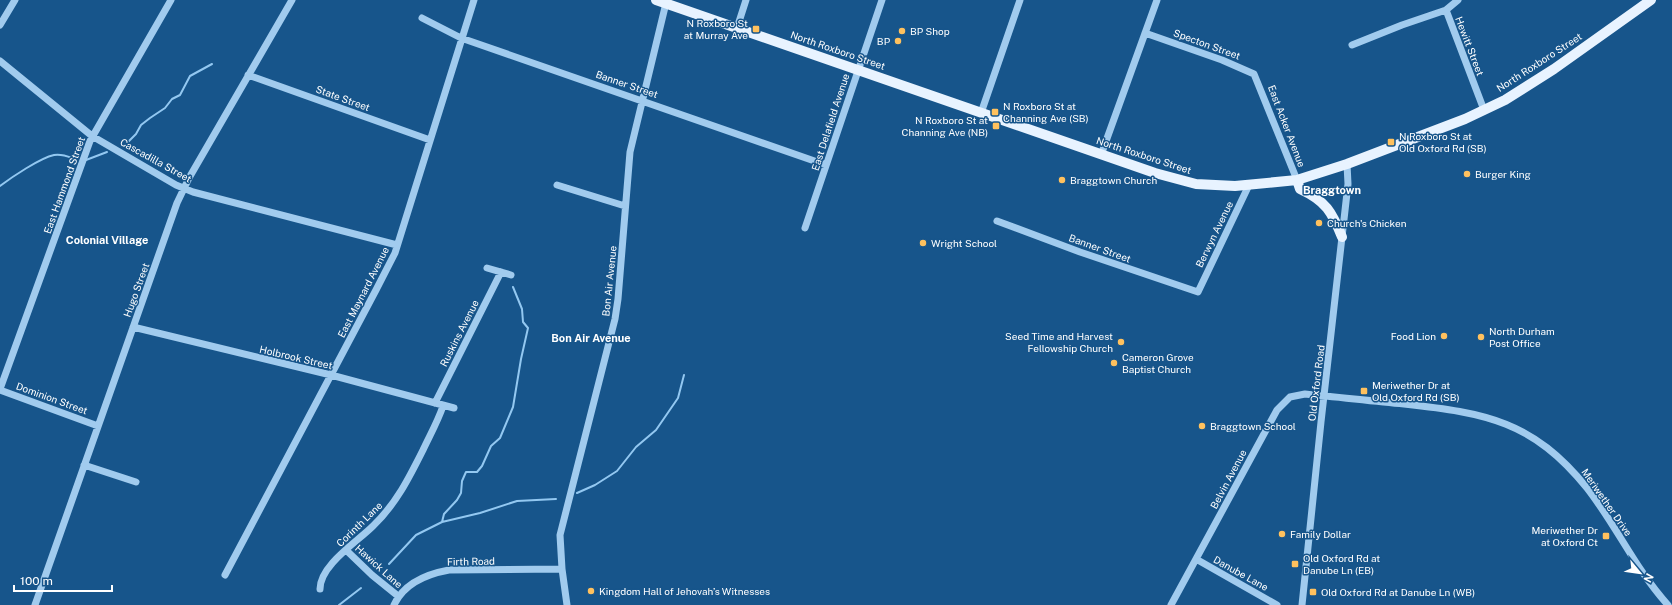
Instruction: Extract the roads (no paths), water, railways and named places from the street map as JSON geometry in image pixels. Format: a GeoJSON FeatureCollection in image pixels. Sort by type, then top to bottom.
{"type":"FeatureCollection","features":[{"type":"Feature","properties":{"kind":"main road","name":"North Roxboro Street"},"geometry":{"type":"LineString","coordinates":[[656,0],[1101,155],[1184,182],[1206,185],[1249,185],[1297,180],[1346,164],[1484,110],[1505,100],[1535,81],[1651,0]]}},
{"type":"Feature","properties":{"kind":"main road"},"geometry":{"type":"LineString","coordinates":[[1297,180],[1300,189],[1316,197],[1328,207],[1342,237]]}},
{"type":"Feature","properties":{"kind":"street"},"geometry":{"type":"LineString","coordinates":[[0,25],[15,0]]}},
{"type":"Feature","properties":{"kind":"street","name":"East Hammond Street"},"geometry":{"type":"LineString","coordinates":[[0,389],[92,136],[171,0]]}},
{"type":"Feature","properties":{"kind":"street","name":"Hugo Street"},"geometry":{"type":"LineString","coordinates":[[35,605],[133,327],[184,188],[292,0]]}},
{"type":"Feature","properties":{"kind":"street","name":"East Maynard Avenue"},"geometry":{"type":"LineString","coordinates":[[225,575],[376,290],[397,245],[474,0]]}},
{"type":"Feature","properties":{"kind":"street"},"geometry":{"type":"LineString","coordinates":[[737,28],[746,0]]}},
{"type":"Feature","properties":{"kind":"street","name":"East Delafield Avenue"},"geometry":{"type":"LineString","coordinates":[[805,228],[882,0]]}},
{"type":"Feature","properties":{"kind":"street"},"geometry":{"type":"LineString","coordinates":[[981,113],[1020,0]]}},
{"type":"Feature","properties":{"kind":"street"},"geometry":{"type":"LineString","coordinates":[[1101,155],[1157,0]]}},
{"type":"Feature","properties":{"kind":"street"},"geometry":{"type":"LineString","coordinates":[[1352,45],[1446,10],[1458,0]]}},
{"type":"Feature","properties":{"kind":"street","name":"Bon Air Avenue"},"geometry":{"type":"LineString","coordinates":[[567,605],[560,545],[561,530],[615,320],[619,292],[630,152],[666,4]]}},
{"type":"Feature","properties":{"kind":"street","name":"Hewitt Street"},"geometry":{"type":"LineString","coordinates":[[1446,10],[1484,110]]}},
{"type":"Feature","properties":{"kind":"street","name":"Banner Street"},"geometry":{"type":"LineString","coordinates":[[422,18],[461,38],[826,165]]}},
{"type":"Feature","properties":{"kind":"street","name":"Specton Street"},"geometry":{"type":"LineString","coordinates":[[1145,33],[1222,60],[1254,74],[1258,80]]}},
{"type":"Feature","properties":{"kind":"street","name":"Cascadilla Street"},"geometry":{"type":"LineString","coordinates":[[0,61],[92,136],[184,188],[239,204],[397,245]]}},
{"type":"Feature","properties":{"kind":"street","name":"State Street"},"geometry":{"type":"LineString","coordinates":[[248,75],[430,140]]}},
{"type":"Feature","properties":{"kind":"street","name":"East Acker Avenue"},"geometry":{"type":"LineString","coordinates":[[1258,80],[1297,180]]}},
{"type":"Feature","properties":{"kind":"street","name":"Old Oxford Road"},"geometry":{"type":"LineString","coordinates":[[1302,605],[1349,179],[1346,164]]}},
{"type":"Feature","properties":{"kind":"street"},"geometry":{"type":"LineString","coordinates":[[557,185],[625,206]]}},
{"type":"Feature","properties":{"kind":"street","name":"Berwyn Avenue"},"geometry":{"type":"LineString","coordinates":[[1198,292],[1249,185]]}},
{"type":"Feature","properties":{"kind":"street","name":"Banner Street"},"geometry":{"type":"LineString","coordinates":[[997,221],[1080,252],[1198,292]]}},
{"type":"Feature","properties":{"kind":"street"},"geometry":{"type":"LineString","coordinates":[[487,268],[511,275]]}},
{"type":"Feature","properties":{"kind":"street","name":"Ruskins Avenue"},"geometry":{"type":"LineString","coordinates":[[435,403],[501,272]]}},
{"type":"Feature","properties":{"kind":"street","name":"Holbrook Street"},"geometry":{"type":"LineString","coordinates":[[133,327],[331,375],[454,408]]}},
{"type":"Feature","properties":{"kind":"street","name":"Dominion Street"},"geometry":{"type":"LineString","coordinates":[[0,389],[98,426]]}},
{"type":"Feature","properties":{"kind":"street","name":"Belvin Avenue"},"geometry":{"type":"LineString","coordinates":[[1171,605],[1281,404],[1290,397],[1296,395],[1305,394],[1324,396]]}},
{"type":"Feature","properties":{"kind":"street","name":"Meriwether Drive"},"geometry":{"type":"LineString","coordinates":[[1324,396],[1470,412],[1497,420],[1530,435],[1560,458],[1588,490],[1644,573],[1668,605]]}},
{"type":"Feature","properties":{"kind":"street","name":"Corinth Lane"},"geometry":{"type":"LineString","coordinates":[[320,589],[324,574],[346,550],[373,526],[396,500],[410,476],[443,406]]}},
{"type":"Feature","properties":{"kind":"street"},"geometry":{"type":"LineString","coordinates":[[84,465],[136,482]]}},
{"type":"Feature","properties":{"kind":"street","name":"Hawick Lane"},"geometry":{"type":"LineString","coordinates":[[346,550],[372,575],[398,596]]}},
{"type":"Feature","properties":{"kind":"street","name":"Danube Lane"},"geometry":{"type":"LineString","coordinates":[[1196,559],[1277,605]]}},
{"type":"Feature","properties":{"kind":"street","name":"Firth Road"},"geometry":{"type":"LineString","coordinates":[[394,605],[398,596],[409,586],[434,572],[449,570],[562,569]]}},
{"type":"Feature","properties":{"kind":"waterway"},"geometry":{"type":"LineString","coordinates":[[128,142],[136,134],[141,125],[165,108],[172,99],[180,95],[190,76],[212,64]]}},
{"type":"Feature","properties":{"kind":"waterway"},"geometry":{"type":"LineString","coordinates":[[86,160],[107,152]]}},
{"type":"Feature","properties":{"kind":"waterway"},"geometry":{"type":"LineString","coordinates":[[0,186],[26,168],[48,157],[59,155],[72,158]]}},
{"type":"Feature","properties":{"kind":"waterway"},"geometry":{"type":"LineString","coordinates":[[442,522],[444,514],[457,500],[461,493],[462,481],[466,472],[477,472],[482,466],[491,446],[500,438],[513,407],[528,328],[523,322],[522,309],[513,287]]}},
{"type":"Feature","properties":{"kind":"waterway"},"geometry":{"type":"LineString","coordinates":[[577,493],[595,485],[617,471],[636,447],[656,430],[678,398],[684,375]]}},
{"type":"Feature","properties":{"kind":"waterway"},"geometry":{"type":"LineString","coordinates":[[389,564],[416,535],[442,522],[480,513],[517,501],[556,499]]}},
{"type":"Feature","properties":{"kind":"waterway"},"geometry":{"type":"LineString","coordinates":[[339,605],[361,588]]}},
{"type":"Feature","properties":{"kind":"place","name":"N Roxboro St at Murray Ave"},"geometry":{"type":"Point","coordinates":[756,29]}},
{"type":"Feature","properties":{"kind":"place","name":"BP Shop"},"geometry":{"type":"Point","coordinates":[902,31]}},
{"type":"Feature","properties":{"kind":"place","name":"BP"},"geometry":{"type":"Point","coordinates":[898,41]}},
{"type":"Feature","properties":{"kind":"place","name":"N Roxboro St at Channing Ave (SB)"},"geometry":{"type":"Point","coordinates":[995,112]}},
{"type":"Feature","properties":{"kind":"place","name":"N Roxboro St at Channing Ave (NB)"},"geometry":{"type":"Point","coordinates":[996,126]}},
{"type":"Feature","properties":{"kind":"place","name":"N Roxboro St at Old Oxford Rd (SB)"},"geometry":{"type":"Point","coordinates":[1391,142]}},
{"type":"Feature","properties":{"kind":"place","name":"Burger King"},"geometry":{"type":"Point","coordinates":[1467,174]}},
{"type":"Feature","properties":{"kind":"place","name":"Braggtown Church"},"geometry":{"type":"Point","coordinates":[1062,180]}},
{"type":"Feature","properties":{"kind":"place","name":"Church's Chicken"},"geometry":{"type":"Point","coordinates":[1319,223]}},
{"type":"Feature","properties":{"kind":"place","name":"Wright School"},"geometry":{"type":"Point","coordinates":[923,243]}},
{"type":"Feature","properties":{"kind":"place","name":"Food Lion"},"geometry":{"type":"Point","coordinates":[1444,336]}},
{"type":"Feature","properties":{"kind":"place","name":"North Durham Post Office"},"geometry":{"type":"Point","coordinates":[1481,337]}},
{"type":"Feature","properties":{"kind":"place","name":"Seed Time and Harvest Fellowship Church"},"geometry":{"type":"Point","coordinates":[1121,342]}},
{"type":"Feature","properties":{"kind":"place","name":"Cameron Grove Baptist Church"},"geometry":{"type":"Point","coordinates":[1114,363]}},
{"type":"Feature","properties":{"kind":"place","name":"Meriwether Dr at Old Oxford Rd (SB)"},"geometry":{"type":"Point","coordinates":[1364,391]}},
{"type":"Feature","properties":{"kind":"place","name":"Braggtown School"},"geometry":{"type":"Point","coordinates":[1202,426]}},
{"type":"Feature","properties":{"kind":"place","name":"Family Dollar"},"geometry":{"type":"Point","coordinates":[1282,534]}},
{"type":"Feature","properties":{"kind":"place","name":"Meriwether Dr at Oxford Ct"},"geometry":{"type":"Point","coordinates":[1606,536]}},
{"type":"Feature","properties":{"kind":"place","name":"Old Oxford Rd at Danube Ln (EB)"},"geometry":{"type":"Point","coordinates":[1295,564]}},
{"type":"Feature","properties":{"kind":"place","name":"Kingdom Hall of Jehovah’s Witnesses"},"geometry":{"type":"Point","coordinates":[591,591]}},
{"type":"Feature","properties":{"kind":"place","name":"Old Oxford Rd at Danube Ln (WB)"},"geometry":{"type":"Point","coordinates":[1313,592]}},
{"type":"Feature","properties":{"kind":"district","name":"Braggtown"},"geometry":{"type":"Point","coordinates":[1332,190]}},
{"type":"Feature","properties":{"kind":"district","name":"Colonial Village"},"geometry":{"type":"Point","coordinates":[107,240]}},
{"type":"Feature","properties":{"kind":"district","name":"Bon Air Avenue"},"geometry":{"type":"Point","coordinates":[591,338]}}]}
